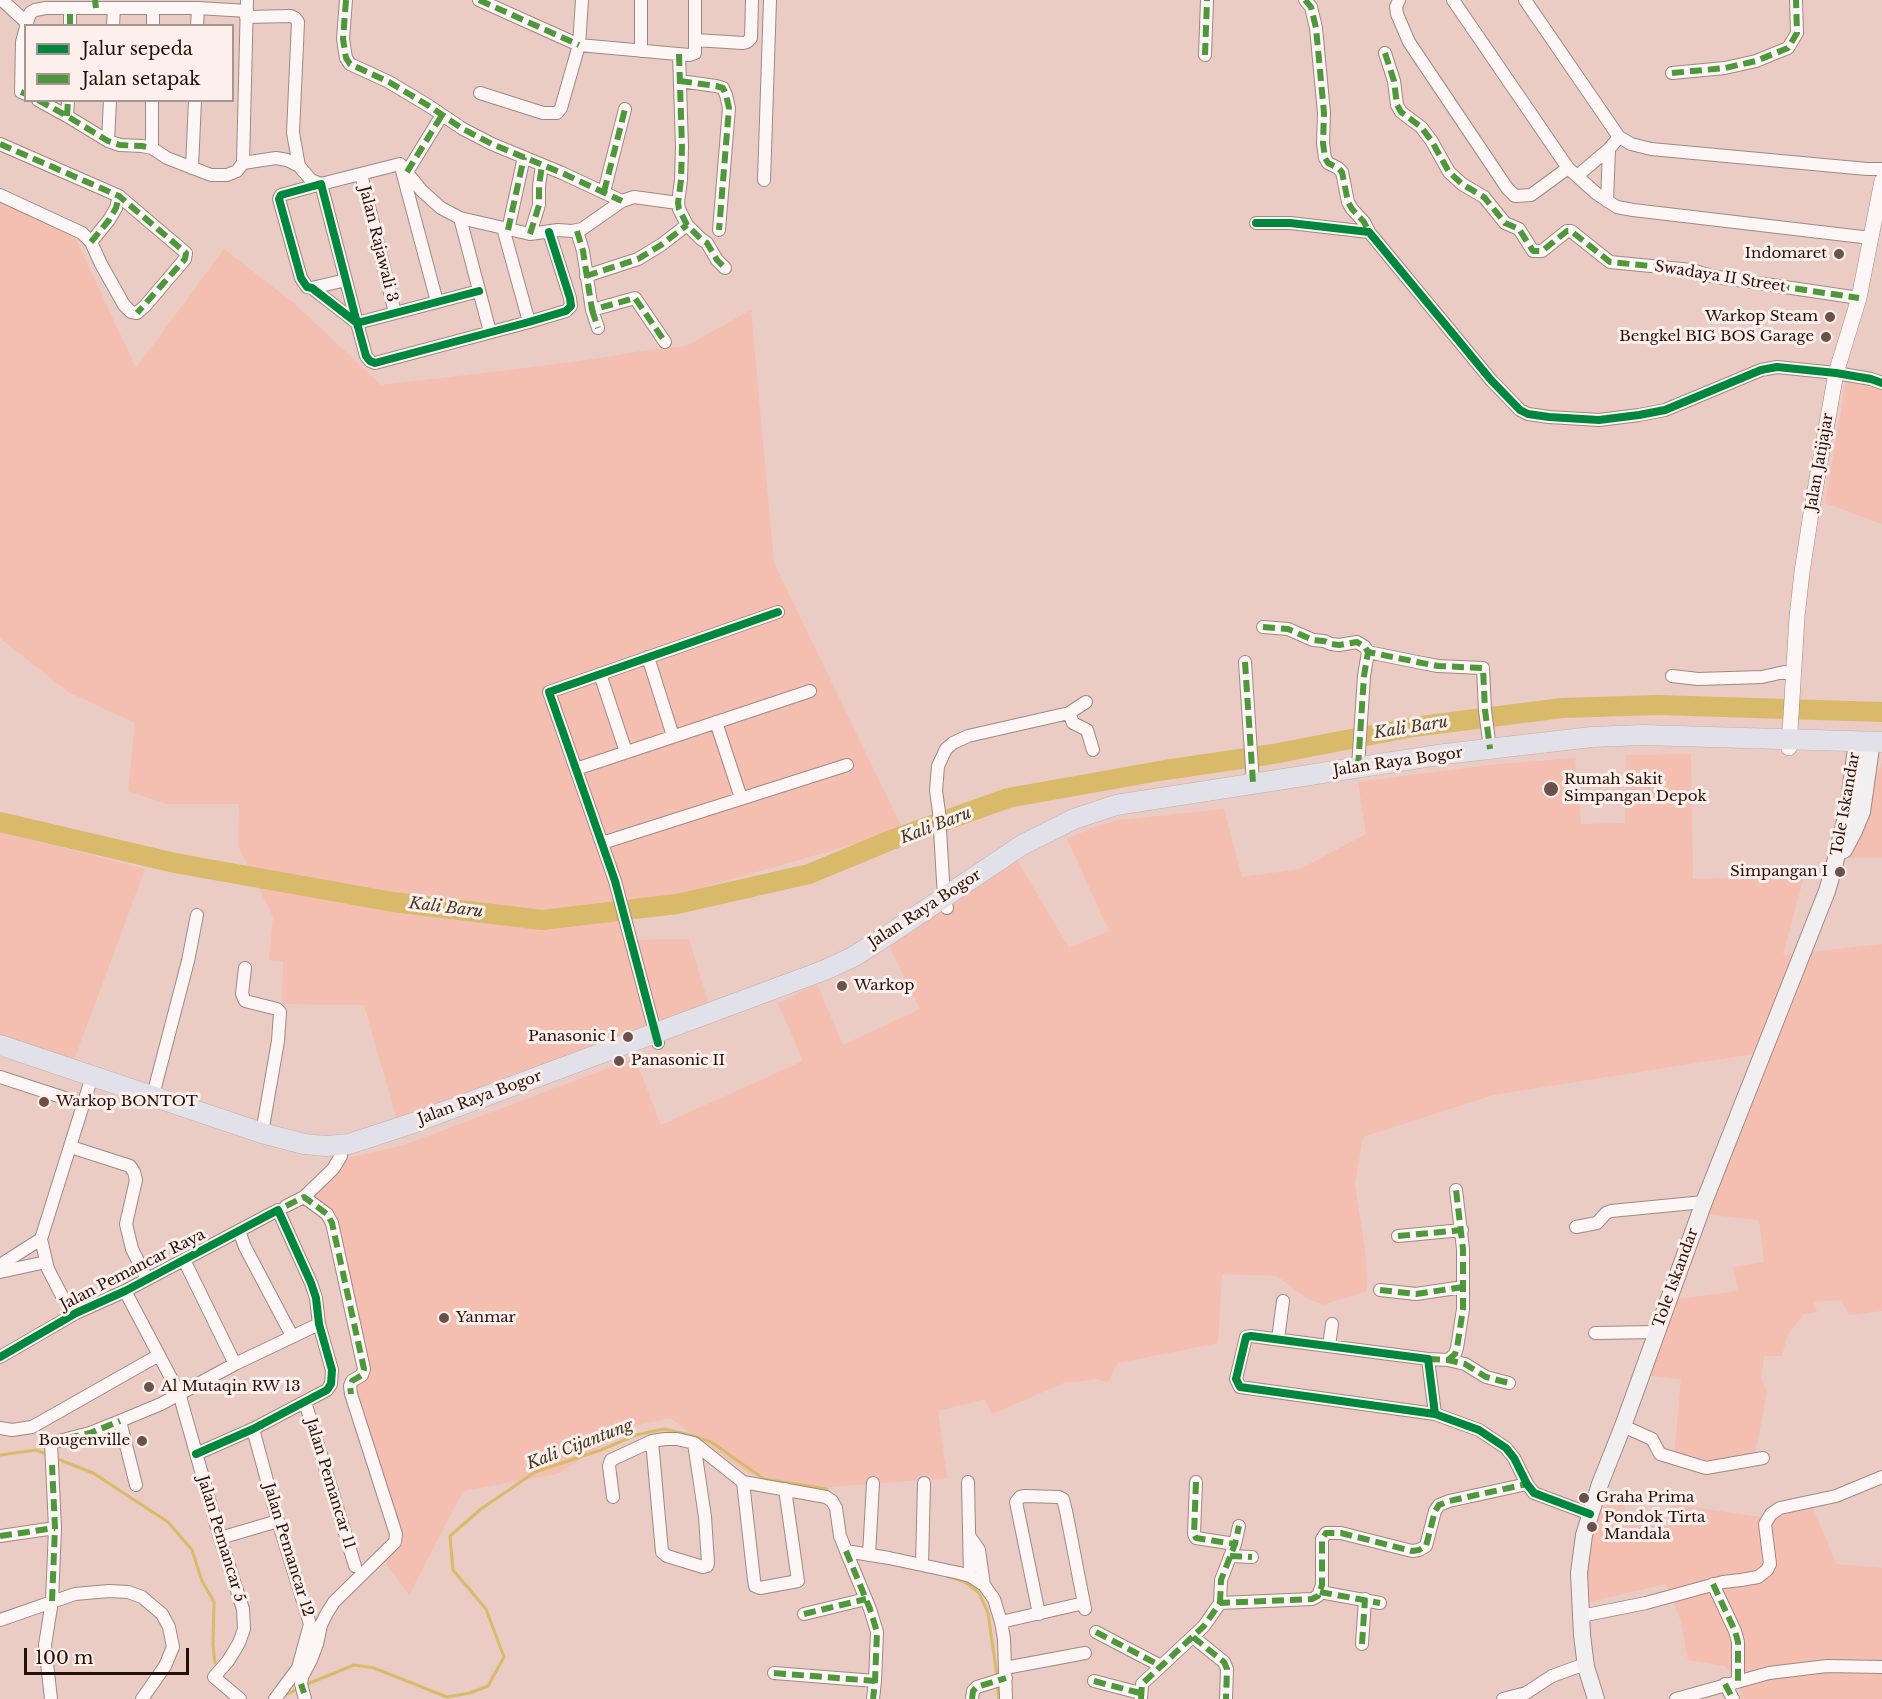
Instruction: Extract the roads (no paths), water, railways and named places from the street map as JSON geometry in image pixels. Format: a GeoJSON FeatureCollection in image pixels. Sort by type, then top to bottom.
{"type":"FeatureCollection","features":[{"type":"Feature","properties":{"kind":"highway","name":"Jalan Raya Bogor"},"geometry":{"type":"LineString","coordinates":[[0,1045],[88,1088],[153,1095],[262,1133],[304,1144],[326,1146],[349,1144],[657,1038],[793,988],[817,985],[897,942],[1022,845],[1093,812],[1126,803],[1252,775],[1489,742],[1618,736],[1790,737],[1870,747]]}},
{"type":"Feature","properties":{"kind":"highway","name":"Jalan Raya Bogor"},"geometry":{"type":"LineString","coordinates":[[945,903],[1048,842],[1084,825],[1132,812],[1369,775],[1533,753],[1790,737]]}},
{"type":"Feature","properties":{"kind":"highway","name":"Jalan Raya Bogor"},"geometry":{"type":"LineString","coordinates":[[0,1058],[291,1153],[341,1156],[359,1153],[418,1132],[657,1038]]}},
{"type":"Feature","properties":{"kind":"main road","name":"Tole Iskandar"},"geometry":{"type":"LineString","coordinates":[[1596,1699],[1585,1664],[1579,1573],[1581,1549],[1590,1514],[1704,1202],[1834,867],[1859,821],[1870,747]]}},
{"type":"Feature","properties":{"kind":"street"},"geometry":{"type":"LineString","coordinates":[[2,0],[25,24]]}},
{"type":"Feature","properties":{"kind":"street"},"geometry":{"type":"LineString","coordinates":[[346,0],[343,39],[346,58],[350,64],[389,82],[463,129],[492,144],[621,201]]}},
{"type":"Feature","properties":{"kind":"street"},"geometry":{"type":"LineString","coordinates":[[479,0],[579,45],[689,55],[695,52],[695,0]]}},
{"type":"Feature","properties":{"kind":"street"},"geometry":{"type":"LineString","coordinates":[[480,93],[543,113],[557,113],[561,108],[579,45],[582,0]]}},
{"type":"Feature","properties":{"kind":"street"},"geometry":{"type":"LineString","coordinates":[[641,0],[641,51]]}},
{"type":"Feature","properties":{"kind":"street"},"geometry":{"type":"LineString","coordinates":[[695,40],[747,42],[751,38],[752,0]]}},
{"type":"Feature","properties":{"kind":"street"},"geometry":{"type":"LineString","coordinates":[[764,180],[770,0]]}},
{"type":"Feature","properties":{"kind":"street"},"geometry":{"type":"LineString","coordinates":[[1204,55],[1207,0]]}},
{"type":"Feature","properties":{"kind":"street"},"geometry":{"type":"LineString","coordinates":[[1305,0],[1311,7],[1316,28],[1324,113],[1324,158],[1342,172],[1348,202],[1369,232],[1491,380],[1520,410],[1528,414],[1549,417],[1599,420],[1622,418],[1665,410],[1761,370],[1790,367],[1836,372],[1882,383]]}},
{"type":"Feature","properties":{"kind":"street"},"geometry":{"type":"LineString","coordinates":[[1399,0],[1396,7],[1397,14],[1409,42],[1507,188],[1515,196],[1531,195],[1572,172],[1609,148],[1619,137]]}},
{"type":"Feature","properties":{"kind":"street"},"geometry":{"type":"LineString","coordinates":[[1453,0],[1572,172],[1597,194],[1617,207],[1871,238]]}},
{"type":"Feature","properties":{"kind":"street"},"geometry":{"type":"LineString","coordinates":[[1526,0],[1619,137],[1631,144],[1651,149],[1882,169]]}},
{"type":"Feature","properties":{"kind":"street"},"geometry":{"type":"LineString","coordinates":[[1672,73],[1745,64],[1788,48],[1797,33],[1796,0]]}},
{"type":"Feature","properties":{"kind":"street"},"geometry":{"type":"LineString","coordinates":[[26,24],[30,13],[35,10],[96,4],[114,8],[247,9],[295,18],[298,22],[293,133],[299,166]]}},
{"type":"Feature","properties":{"kind":"street"},"geometry":{"type":"LineString","coordinates":[[70,8],[70,24]]}},
{"type":"Feature","properties":{"kind":"street"},"geometry":{"type":"LineString","coordinates":[[113,24],[114,8]]}},
{"type":"Feature","properties":{"kind":"street"},"geometry":{"type":"LineString","coordinates":[[197,24],[198,8]]}},
{"type":"Feature","properties":{"kind":"street"},"geometry":{"type":"LineString","coordinates":[[153,9],[153,24]]}},
{"type":"Feature","properties":{"kind":"street"},"geometry":{"type":"LineString","coordinates":[[42,102],[108,141],[120,145],[152,148],[167,158],[211,175],[227,175],[237,171],[243,163],[247,9]]}},
{"type":"Feature","properties":{"kind":"street"},"geometry":{"type":"LineString","coordinates":[[24,34],[21,92],[24,93]]}},
{"type":"Feature","properties":{"kind":"street","name":"Swadaya II Street"},"geometry":{"type":"LineString","coordinates":[[1385,53],[1394,81],[1397,105],[1401,112],[1422,127],[1449,172],[1462,184],[1484,197],[1505,223],[1519,229],[1533,251],[1542,251],[1567,231],[1571,231],[1610,262],[1692,270],[1719,277],[1860,298]]}},
{"type":"Feature","properties":{"kind":"street"},"geometry":{"type":"LineString","coordinates":[[679,54],[682,169],[678,203],[687,225],[707,243],[717,260],[725,268]]}},
{"type":"Feature","properties":{"kind":"street"},"geometry":{"type":"LineString","coordinates":[[680,81],[723,88],[726,95],[729,108],[718,230]]}},
{"type":"Feature","properties":{"kind":"street"},"geometry":{"type":"LineString","coordinates":[[68,102],[68,116]]}},
{"type":"Feature","properties":{"kind":"street"},"geometry":{"type":"LineString","coordinates":[[108,141],[110,102]]}},
{"type":"Feature","properties":{"kind":"street"},"geometry":{"type":"LineString","coordinates":[[152,102],[152,148]]}},
{"type":"Feature","properties":{"kind":"street"},"geometry":{"type":"LineString","coordinates":[[192,168],[195,102]]}},
{"type":"Feature","properties":{"kind":"street"},"geometry":{"type":"LineString","coordinates":[[604,192],[625,109]]}},
{"type":"Feature","properties":{"kind":"street"},"geometry":{"type":"LineString","coordinates":[[357,323],[312,288],[307,287],[297,266],[279,199],[284,193],[361,174],[403,168],[442,115]]}},
{"type":"Feature","properties":{"kind":"street"},"geometry":{"type":"LineString","coordinates":[[0,144],[119,196],[186,253],[185,259],[145,306],[137,313],[131,312],[115,290],[92,242],[82,233],[0,195]]}},
{"type":"Feature","properties":{"kind":"street"},"geometry":{"type":"LineString","coordinates":[[1607,201],[1609,148]]}},
{"type":"Feature","properties":{"kind":"street"},"geometry":{"type":"LineString","coordinates":[[524,157],[506,229],[529,322]]}},
{"type":"Feature","properties":{"kind":"street"},"geometry":{"type":"LineString","coordinates":[[243,163],[276,158],[299,166],[311,180],[321,184]]}},
{"type":"Feature","properties":{"kind":"street"},"geometry":{"type":"LineString","coordinates":[[530,234],[539,205],[542,165]]}},
{"type":"Feature","properties":{"kind":"street"},"geometry":{"type":"LineString","coordinates":[[403,168],[422,191],[441,208],[460,218],[530,234],[558,230],[577,231],[592,224],[621,201],[634,197],[678,203]]}},
{"type":"Feature","properties":{"kind":"street"},"geometry":{"type":"LineString","coordinates":[[403,168],[437,302]]}},
{"type":"Feature","properties":{"kind":"street","name":"Jalan Rajawali 3"},"geometry":{"type":"LineString","coordinates":[[361,174],[395,313]]}},
{"type":"Feature","properties":{"kind":"street","name":"Jalan Jatijajar"},"geometry":{"type":"LineString","coordinates":[[1790,737],[1802,572],[1836,372],[1860,298],[1882,181]]}},
{"type":"Feature","properties":{"kind":"street"},"geometry":{"type":"LineString","coordinates":[[321,184],[366,356],[375,363],[566,310],[571,306],[549,232]]}},
{"type":"Feature","properties":{"kind":"street"},"geometry":{"type":"LineString","coordinates":[[92,242],[109,220],[116,208],[119,196]]}},
{"type":"Feature","properties":{"kind":"street"},"geometry":{"type":"LineString","coordinates":[[460,218],[490,332]]}},
{"type":"Feature","properties":{"kind":"street"},"geometry":{"type":"LineString","coordinates":[[1256,224],[1290,223],[1369,232]]}},
{"type":"Feature","properties":{"kind":"street"},"geometry":{"type":"LineString","coordinates":[[586,276],[638,259],[687,225]]}},
{"type":"Feature","properties":{"kind":"street"},"geometry":{"type":"LineString","coordinates":[[577,231],[583,251],[592,310],[598,328]]}},
{"type":"Feature","properties":{"kind":"street"},"geometry":{"type":"LineString","coordinates":[[312,288],[346,280]]}},
{"type":"Feature","properties":{"kind":"street"},"geometry":{"type":"LineString","coordinates":[[357,323],[479,291]]}},
{"type":"Feature","properties":{"kind":"street"},"geometry":{"type":"LineString","coordinates":[[592,310],[635,298],[665,342]]}},
{"type":"Feature","properties":{"kind":"street"},"geometry":{"type":"LineString","coordinates":[[657,1038],[615,881],[549,692],[778,612]]}},
{"type":"Feature","properties":{"kind":"street"},"geometry":{"type":"LineString","coordinates":[[1263,627],[1288,629],[1313,640],[1331,644],[1357,642],[1365,647],[1368,652],[1358,760]]}},
{"type":"Feature","properties":{"kind":"street"},"geometry":{"type":"LineString","coordinates":[[1368,652],[1438,666],[1483,668],[1489,742]]}},
{"type":"Feature","properties":{"kind":"street"},"geometry":{"type":"LineString","coordinates":[[648,657],[673,736]]}},
{"type":"Feature","properties":{"kind":"street"},"geometry":{"type":"LineString","coordinates":[[1245,662],[1252,775]]}},
{"type":"Feature","properties":{"kind":"street"},"geometry":{"type":"LineString","coordinates":[[1672,676],[1762,677],[1784,672],[1793,675]]}},
{"type":"Feature","properties":{"kind":"street"},"geometry":{"type":"LineString","coordinates":[[600,674],[626,752]]}},
{"type":"Feature","properties":{"kind":"street"},"geometry":{"type":"LineString","coordinates":[[576,769],[810,691]]}},
{"type":"Feature","properties":{"kind":"street"},"geometry":{"type":"LineString","coordinates":[[945,903],[936,791],[939,766],[946,749],[968,736],[1069,713],[1086,702]]}},
{"type":"Feature","properties":{"kind":"street"},"geometry":{"type":"LineString","coordinates":[[1069,713],[1073,723],[1087,730],[1094,750]]}},
{"type":"Feature","properties":{"kind":"street"},"geometry":{"type":"LineString","coordinates":[[716,722],[741,798]]}},
{"type":"Feature","properties":{"kind":"street"},"geometry":{"type":"LineString","coordinates":[[602,843],[847,765]]}},
{"type":"Feature","properties":{"kind":"street"},"geometry":{"type":"LineString","coordinates":[[153,1095],[188,961],[197,915]]}},
{"type":"Feature","properties":{"kind":"street"},"geometry":{"type":"LineString","coordinates":[[245,968],[242,994],[245,1000],[277,1009],[280,1012],[276,1053],[262,1133]]}},
{"type":"Feature","properties":{"kind":"street"},"geometry":{"type":"LineString","coordinates":[[0,1077],[88,1088],[41,1239],[48,1269],[62,1296],[76,1313]]}},
{"type":"Feature","properties":{"kind":"street"},"geometry":{"type":"LineString","coordinates":[[70,1147],[129,1166],[134,1172],[136,1180],[126,1224],[132,1249],[147,1279]]}},
{"type":"Feature","properties":{"kind":"street","name":"Jalan Pemancar Raya"},"geometry":{"type":"LineString","coordinates":[[0,1357],[76,1313],[125,1291],[304,1197],[333,1169],[341,1156]]}},
{"type":"Feature","properties":{"kind":"street"},"geometry":{"type":"LineString","coordinates":[[1448,1360],[1455,1354],[1463,1309],[1462,1230],[1456,1190]]}},
{"type":"Feature","properties":{"kind":"street"},"geometry":{"type":"LineString","coordinates":[[304,1197],[327,1214],[332,1223],[364,1369],[362,1375],[352,1381],[351,1394],[396,1534],[394,1542],[315,1624],[317,1644],[302,1677],[304,1692]]}},
{"type":"Feature","properties":{"kind":"street"},"geometry":{"type":"LineString","coordinates":[[1576,1227],[1597,1223],[1611,1211],[1704,1202]]}},
{"type":"Feature","properties":{"kind":"street"},"geometry":{"type":"LineString","coordinates":[[196,1454],[253,1429],[327,1390],[331,1384],[332,1370],[319,1324],[316,1298],[282,1208]]}},
{"type":"Feature","properties":{"kind":"street"},"geometry":{"type":"LineString","coordinates":[[1398,1236],[1462,1230]]}},
{"type":"Feature","properties":{"kind":"street"},"geometry":{"type":"LineString","coordinates":[[239,1231],[245,1247],[292,1336]]}},
{"type":"Feature","properties":{"kind":"street"},"geometry":{"type":"LineString","coordinates":[[0,1265],[41,1239]]}},
{"type":"Feature","properties":{"kind":"street"},"geometry":{"type":"LineString","coordinates":[[184,1260],[235,1364]]}},
{"type":"Feature","properties":{"kind":"street"},"geometry":{"type":"LineString","coordinates":[[0,1272],[46,1262]]}},
{"type":"Feature","properties":{"kind":"street"},"geometry":{"type":"LineString","coordinates":[[1380,1290],[1416,1294],[1463,1287]]}},
{"type":"Feature","properties":{"kind":"street","name":"Jalan Pemancar 5"},"geometry":{"type":"LineString","coordinates":[[125,1291],[179,1394],[243,1609],[244,1621],[239,1643],[228,1661],[214,1677],[240,1699]]}},
{"type":"Feature","properties":{"kind":"street"},"geometry":{"type":"LineString","coordinates":[[1278,1339],[1283,1301]]}},
{"type":"Feature","properties":{"kind":"street"},"geometry":{"type":"LineString","coordinates":[[51,1699],[45,1645],[52,1601],[55,1528],[51,1443],[90,1433],[120,1421],[319,1324]]}},
{"type":"Feature","properties":{"kind":"street"},"geometry":{"type":"LineString","coordinates":[[1329,1346],[1332,1324]]}},
{"type":"Feature","properties":{"kind":"street"},"geometry":{"type":"LineString","coordinates":[[1595,1333],[1656,1332]]}},
{"type":"Feature","properties":{"kind":"street"},"geometry":{"type":"LineString","coordinates":[[1509,1383],[1486,1377],[1465,1364],[1448,1360],[1251,1336],[1246,1337],[1236,1380],[1240,1387],[1435,1414],[1479,1430],[1506,1448],[1514,1458],[1531,1491],[1590,1514]]}},
{"type":"Feature","properties":{"kind":"street"},"geometry":{"type":"LineString","coordinates":[[0,1428],[12,1430],[32,1427],[159,1355]]}},
{"type":"Feature","properties":{"kind":"street"},"geometry":{"type":"LineString","coordinates":[[1428,1359],[1435,1414]]}},
{"type":"Feature","properties":{"kind":"street","name":"Jalan Pemancar 11"},"geometry":{"type":"LineString","coordinates":[[304,1402],[355,1566]]}},
{"type":"Feature","properties":{"kind":"street"},"geometry":{"type":"LineString","coordinates":[[120,1421],[136,1485]]}},
{"type":"Feature","properties":{"kind":"street"},"geometry":{"type":"LineString","coordinates":[[1623,1426],[1652,1439],[1660,1454],[1706,1468],[1763,1458]]}},
{"type":"Feature","properties":{"kind":"street","name":"Jalan Pemancar 12"},"geometry":{"type":"LineString","coordinates":[[253,1429],[278,1521],[315,1624],[298,1668],[275,1699]]}},
{"type":"Feature","properties":{"kind":"street"},"geometry":{"type":"LineString","coordinates":[[613,1497],[609,1466],[611,1460],[652,1441],[677,1439],[694,1443],[742,1482],[826,1497],[832,1501],[836,1508],[840,1536],[877,1632],[873,1699]]}},
{"type":"Feature","properties":{"kind":"street"},"geometry":{"type":"LineString","coordinates":[[652,1441],[662,1552],[667,1556],[703,1567],[708,1563],[707,1540],[694,1443]]}},
{"type":"Feature","properties":{"kind":"street"},"geometry":{"type":"LineString","coordinates":[[1581,1616],[1646,1603],[1713,1584],[1758,1577],[1767,1570],[1770,1564],[1765,1524],[1771,1514],[1780,1508],[1836,1496],[1882,1477]]}},
{"type":"Feature","properties":{"kind":"street"},"geometry":{"type":"LineString","coordinates":[[742,1482],[755,1586],[760,1588],[798,1581],[785,1489]]}},
{"type":"Feature","properties":{"kind":"street"},"geometry":{"type":"LineString","coordinates":[[968,1482],[970,1576]]}},
{"type":"Feature","properties":{"kind":"street"},"geometry":{"type":"LineString","coordinates":[[1196,1482],[1194,1534],[1196,1538],[1252,1557]]}},
{"type":"Feature","properties":{"kind":"street"},"geometry":{"type":"LineString","coordinates":[[869,1555],[873,1483]]}},
{"type":"Feature","properties":{"kind":"street"},"geometry":{"type":"LineString","coordinates":[[922,1565],[924,1483]]}},
{"type":"Feature","properties":{"kind":"street"},"geometry":{"type":"LineString","coordinates":[[1220,1603],[1312,1599],[1320,1592],[1322,1585],[1321,1542],[1326,1533],[1341,1533],[1419,1551],[1426,1546],[1435,1511],[1439,1506],[1449,1501],[1527,1484]]}},
{"type":"Feature","properties":{"kind":"street"},"geometry":{"type":"LineString","coordinates":[[1001,1622],[1085,1606],[1066,1511],[1059,1497],[1020,1497],[1016,1502],[1038,1614]]}},
{"type":"Feature","properties":{"kind":"street"},"geometry":{"type":"LineString","coordinates":[[220,1538],[278,1521]]}},
{"type":"Feature","properties":{"kind":"street"},"geometry":{"type":"LineString","coordinates":[[1094,1681],[1140,1696],[1142,1684],[1204,1626],[1220,1603],[1221,1580],[1233,1550],[1239,1526]]}},
{"type":"Feature","properties":{"kind":"street"},"geometry":{"type":"LineString","coordinates":[[0,1536],[55,1528]]}},
{"type":"Feature","properties":{"kind":"street"},"geometry":{"type":"LineString","coordinates":[[970,1537],[979,1550],[984,1585]]}},
{"type":"Feature","properties":{"kind":"street"},"geometry":{"type":"LineString","coordinates":[[846,1551],[970,1576],[984,1585],[994,1599],[1001,1622],[1001,1677],[1006,1699]]}},
{"type":"Feature","properties":{"kind":"street"},"geometry":{"type":"LineString","coordinates":[[1713,1584],[1738,1642],[1732,1683],[1733,1699]]}},
{"type":"Feature","properties":{"kind":"street"},"geometry":{"type":"LineString","coordinates":[[0,1620],[75,1594],[128,1592],[142,1598],[162,1614],[172,1637],[171,1654],[142,1699]]}},
{"type":"Feature","properties":{"kind":"street"},"geometry":{"type":"LineString","coordinates":[[1320,1592],[1380,1603]]}},
{"type":"Feature","properties":{"kind":"street"},"geometry":{"type":"LineString","coordinates":[[804,1614],[866,1599]]}},
{"type":"Feature","properties":{"kind":"street"},"geometry":{"type":"LineString","coordinates":[[1362,1644],[1365,1599]]}},
{"type":"Feature","properties":{"kind":"street"},"geometry":{"type":"LineString","coordinates":[[1096,1632],[1161,1666]]}},
{"type":"Feature","properties":{"kind":"street"},"geometry":{"type":"LineString","coordinates":[[1193,1637],[1224,1662],[1227,1669],[1226,1699]]}},
{"type":"Feature","properties":{"kind":"street"},"geometry":{"type":"LineString","coordinates":[[972,1699],[973,1691],[977,1687],[1001,1677],[1084,1653]]}},
{"type":"Feature","properties":{"kind":"street"},"geometry":{"type":"LineString","coordinates":[[1503,1699],[1526,1693],[1552,1676],[1585,1664]]}},
{"type":"Feature","properties":{"kind":"street"},"geometry":{"type":"LineString","coordinates":[[1676,1699],[1770,1673],[1827,1666],[1882,1667]]}},
{"type":"Feature","properties":{"kind":"street"},"geometry":{"type":"LineString","coordinates":[[774,1673],[875,1681]]}},
{"type":"Feature","properties":{"kind":"waterway","name":"Kali Baru"},"geometry":{"type":"LineString","coordinates":[[0,822],[175,863],[393,902],[542,920],[677,904],[809,874],[891,840],[1008,798],[1159,771],[1273,754],[1413,727],[1562,708],[1658,705],[1882,712]]}},
{"type":"Feature","properties":{"kind":"waterway","name":"Kali Cijantung"},"geometry":{"type":"LineString","coordinates":[[305,1685],[354,1665],[374,1668],[447,1697],[470,1693],[488,1686],[504,1657],[486,1609],[453,1570],[450,1536],[481,1509],[535,1472],[601,1450],[636,1435],[664,1429],[711,1442],[764,1479],[827,1489]]}},
{"type":"Feature","properties":{"kind":"waterway","name":"Kali Cijantung"},"geometry":{"type":"LineString","coordinates":[[0,1455],[36,1450],[48,1455]]}},
{"type":"Feature","properties":{"kind":"waterway","name":"Kali Cijantung"},"geometry":{"type":"LineString","coordinates":[[55,1458],[93,1473],[168,1522],[192,1550],[202,1581],[214,1602],[215,1663]]}},
{"type":"Feature","properties":{"kind":"waterway","name":"Kali Cijantung"},"geometry":{"type":"LineString","coordinates":[[947,1576],[965,1582],[979,1593],[988,1613],[997,1676]]}},
{"type":"Feature","properties":{"kind":"waterway","name":"Kali Cijantung"},"geometry":{"type":"LineString","coordinates":[[997,1683],[999,1699]]}},
{"type":"Feature","properties":{"kind":"waterway","name":"Kali Cijantung"},"geometry":{"type":"LineString","coordinates":[[284,1696],[299,1688]]}},
{"type":"Feature","properties":{"kind":"place","name":"Indomaret"},"geometry":{"type":"Point","coordinates":[1839,254]}},
{"type":"Feature","properties":{"kind":"place","name":"Warkop Steam"},"geometry":{"type":"Point","coordinates":[1830,317]}},
{"type":"Feature","properties":{"kind":"place","name":"Bengkel BIG BOS Garage"},"geometry":{"type":"Point","coordinates":[1826,337]}},
{"type":"Feature","properties":{"kind":"place","name":"Rumah Sakit Simpangan Depok"},"geometry":{"type":"Point","coordinates":[1551,789]}},
{"type":"Feature","properties":{"kind":"place","name":"Simpangan I"},"geometry":{"type":"Point","coordinates":[1840,872]}},
{"type":"Feature","properties":{"kind":"place","name":"Warkop"},"geometry":{"type":"Point","coordinates":[842,986]}},
{"type":"Feature","properties":{"kind":"place","name":"Panasonic I"},"geometry":{"type":"Point","coordinates":[628,1037]}},
{"type":"Feature","properties":{"kind":"place","name":"Panasonic II"},"geometry":{"type":"Point","coordinates":[619,1061]}},
{"type":"Feature","properties":{"kind":"place","name":"Warkop BONTOT"},"geometry":{"type":"Point","coordinates":[44,1102]}},
{"type":"Feature","properties":{"kind":"place","name":"Yanmar"},"geometry":{"type":"Point","coordinates":[444,1318]}},
{"type":"Feature","properties":{"kind":"place","name":"Al Mutaqin RW 13"},"geometry":{"type":"Point","coordinates":[149,1387]}},
{"type":"Feature","properties":{"kind":"place","name":"Bougenville"},"geometry":{"type":"Point","coordinates":[142,1441]}},
{"type":"Feature","properties":{"kind":"place","name":"Graha Prima"},"geometry":{"type":"Point","coordinates":[1584,1498]}},
{"type":"Feature","properties":{"kind":"place","name":"Pondok Tirta Mandala"},"geometry":{"type":"Point","coordinates":[1592,1527]}}]}
